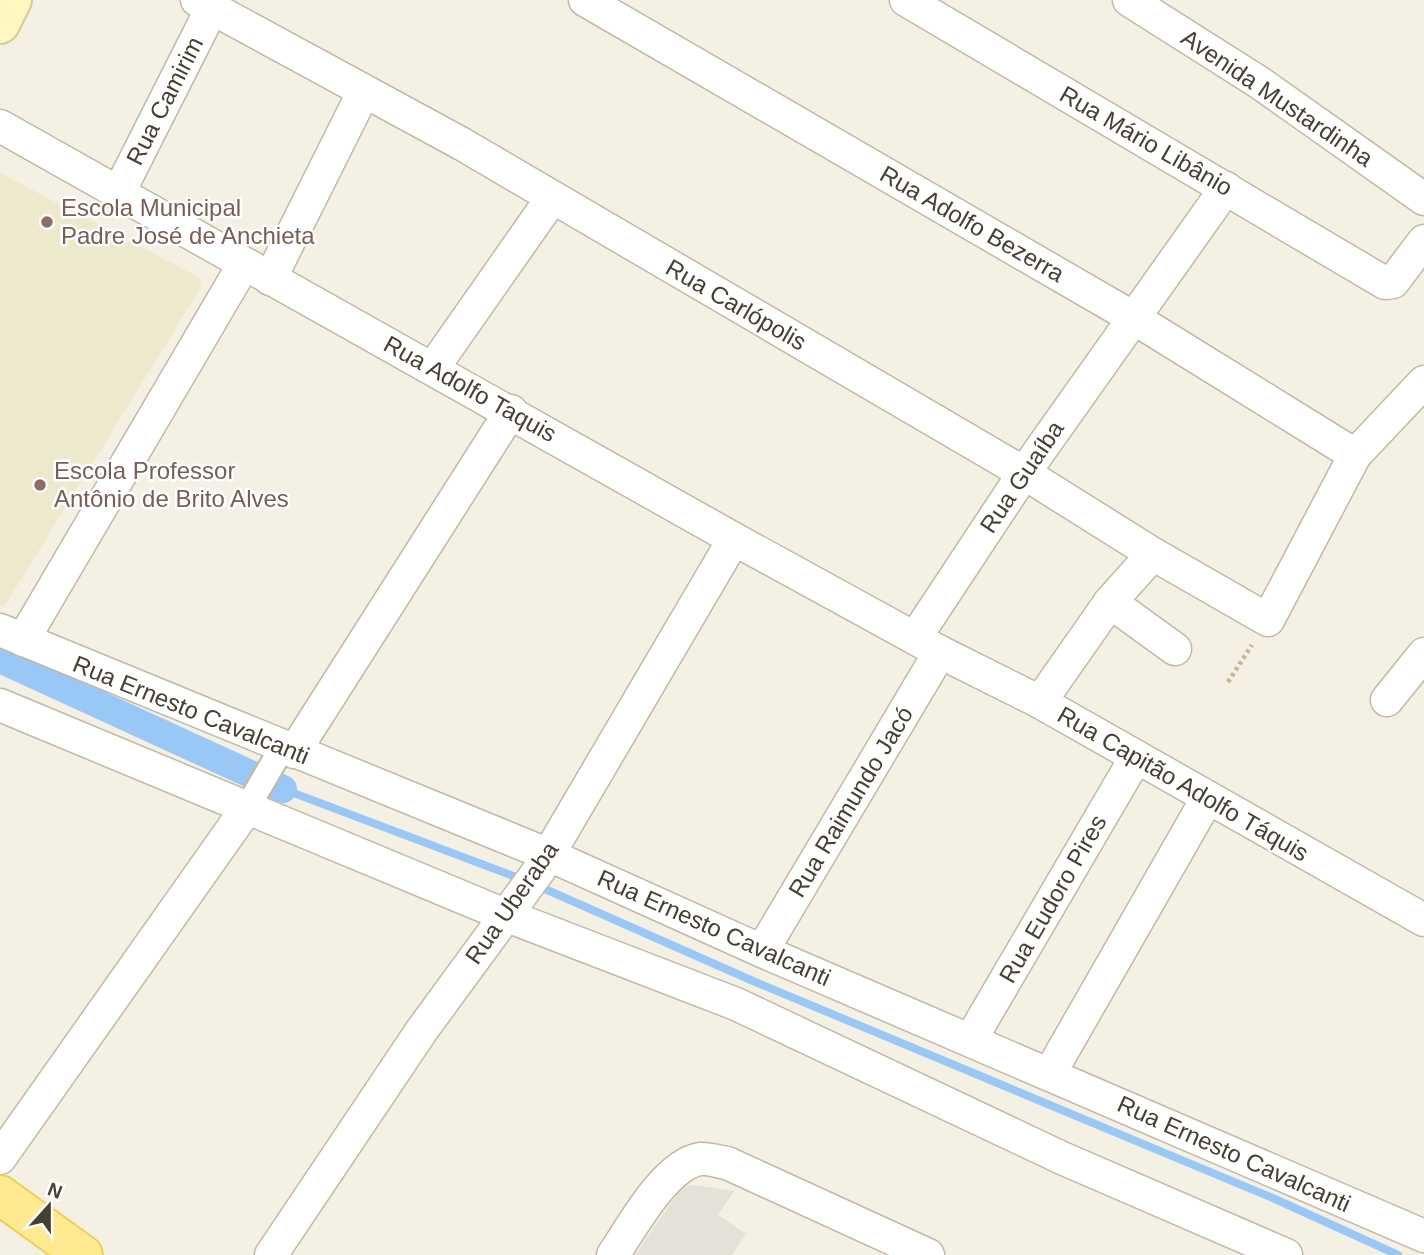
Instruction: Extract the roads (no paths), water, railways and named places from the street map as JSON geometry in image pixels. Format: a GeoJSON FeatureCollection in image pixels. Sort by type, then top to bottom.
{"type":"FeatureCollection","features":[{"type":"Feature","properties":{"kind":"main road"},"geometry":{"type":"LineString","coordinates":[[0,24],[12,0]]}},
{"type":"Feature","properties":{"kind":"main road"},"geometry":{"type":"LineString","coordinates":[[0,1195],[83,1255]]}},
{"type":"Feature","properties":{"kind":"street","name":"Rua Adolfo Bezerra"},"geometry":{"type":"LineString","coordinates":[[585,0],[1132,317],[1355,455]]}},
{"type":"Feature","properties":{"kind":"street","name":"Rua Mário Libânio"},"geometry":{"type":"LineString","coordinates":[[906,0],[1385,283],[1393,282],[1424,241]]}},
{"type":"Feature","properties":{"kind":"street","name":"Avenida Mustardinha"},"geometry":{"type":"LineString","coordinates":[[1129,0],[1261,83],[1424,199]]}},
{"type":"Feature","properties":{"kind":"street","name":"Rua Carlópolis"},"geometry":{"type":"LineString","coordinates":[[204,4],[363,93],[462,144],[1024,473],[1153,554],[1268,620],[1355,455]]}},
{"type":"Feature","properties":{"kind":"street","name":"Rua Camirim"},"geometry":{"type":"LineString","coordinates":[[118,194],[204,4]]}},
{"type":"Feature","properties":{"kind":"street"},"geometry":{"type":"LineString","coordinates":[[11,635],[257,272],[363,93]]}},
{"type":"Feature","properties":{"kind":"street","name":"Rua Adolfo Taquis"},"geometry":{"type":"LineString","coordinates":[[0,126],[257,272],[511,411],[734,539],[928,645]]}},
{"type":"Feature","properties":{"kind":"street","name":"Rua Guaíba"},"geometry":{"type":"LineString","coordinates":[[928,645],[1024,473],[1226,188]]}},
{"type":"Feature","properties":{"kind":"street"},"geometry":{"type":"LineString","coordinates":[[433,368],[552,198]]}},
{"type":"Feature","properties":{"kind":"street"},"geometry":{"type":"LineString","coordinates":[[1355,455],[1424,382]]}},
{"type":"Feature","properties":{"kind":"street"},"geometry":{"type":"LineString","coordinates":[[0,1158],[253,798],[511,411]]}},
{"type":"Feature","properties":{"kind":"street","name":"Rua Uberaba"},"geometry":{"type":"LineString","coordinates":[[271,1255],[422,1030],[544,862],[734,539]]}},
{"type":"Feature","properties":{"kind":"street"},"geometry":{"type":"LineString","coordinates":[[1040,702],[1110,602],[1153,554]]}},
{"type":"Feature","properties":{"kind":"street"},"geometry":{"type":"LineString","coordinates":[[1110,602],[1175,649]]}},
{"type":"Feature","properties":{"kind":"street","name":"Rua Ernesto Cavalcanti"},"geometry":{"type":"LineString","coordinates":[[11,635],[544,862],[971,1039],[1424,1236]]}},
{"type":"Feature","properties":{"kind":"street","name":"Rua Capitão Adolfo Táquis"},"geometry":{"type":"LineString","coordinates":[[928,645],[1040,702],[1135,759],[1424,919]]}},
{"type":"Feature","properties":{"kind":"street","name":"Rua Raimundo Jacó"},"geometry":{"type":"LineString","coordinates":[[762,951],[928,645]]}},
{"type":"Feature","properties":{"kind":"street"},"geometry":{"type":"LineString","coordinates":[[1387,700],[1424,654]]}},
{"type":"Feature","properties":{"kind":"street"},"geometry":{"type":"LineString","coordinates":[[0,705],[253,798],[509,911],[736,1004],[1062,1158],[1276,1253]]}},
{"type":"Feature","properties":{"kind":"street","name":"Rua Eudoro Pires"},"geometry":{"type":"LineString","coordinates":[[971,1039],[1135,759]]}},
{"type":"Feature","properties":{"kind":"street"},"geometry":{"type":"LineString","coordinates":[[1050,1073],[1207,799]]}},
{"type":"Feature","properties":{"kind":"street"},"geometry":{"type":"LineString","coordinates":[[613,1255],[666,1180],[687,1164],[702,1158],[727,1163],[928,1255]]}},
{"type":"Feature","properties":{"kind":"waterway"},"geometry":{"type":"LineString","coordinates":[[0,659],[283,789]]}},
{"type":"Feature","properties":{"kind":"waterway"},"geometry":{"type":"LineString","coordinates":[[283,789],[524,880]]}},
{"type":"Feature","properties":{"kind":"waterway"},"geometry":{"type":"LineString","coordinates":[[536,885],[753,981],[1275,1199],[1398,1255]]}},
{"type":"Feature","properties":{"kind":"place","name":"Escola Municipal Padre José de Anchieta"},"geometry":{"type":"Point","coordinates":[47,222]}},
{"type":"Feature","properties":{"kind":"place","name":"Escola Professor Antônio de Brito Alves"},"geometry":{"type":"Point","coordinates":[40,485]}}]}
